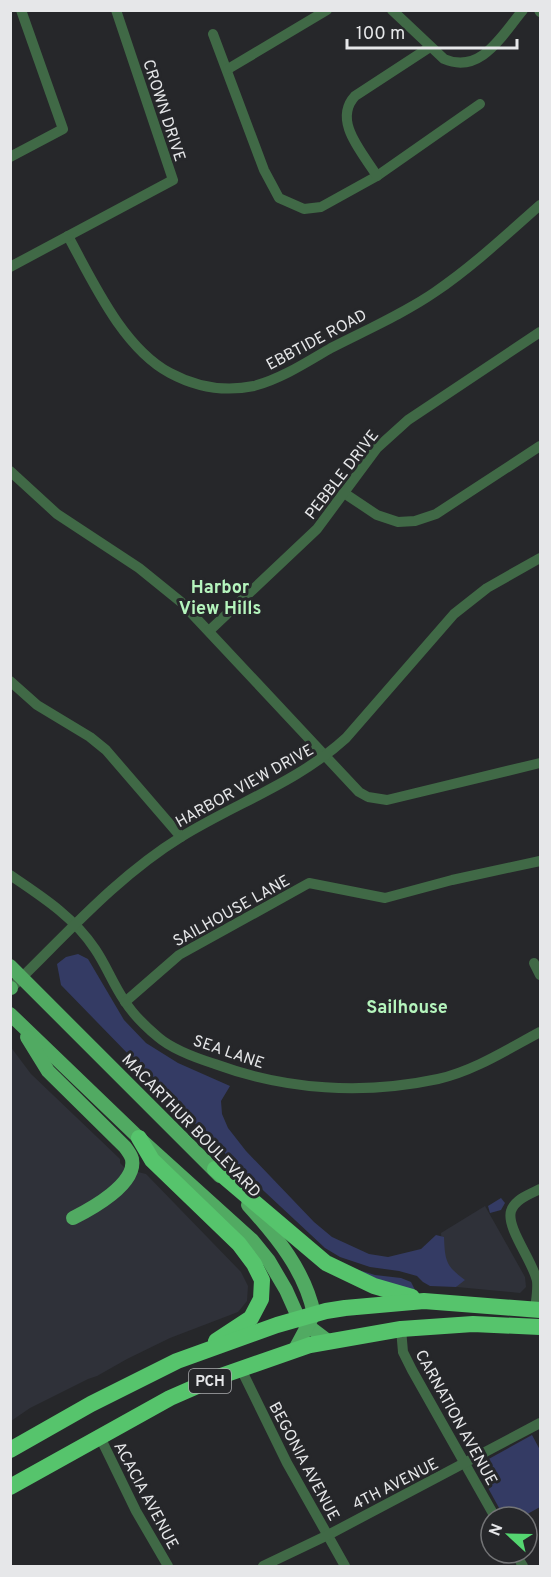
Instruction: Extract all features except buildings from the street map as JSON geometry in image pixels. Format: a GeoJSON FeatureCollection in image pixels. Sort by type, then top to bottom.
{"type":"FeatureCollection","features":[{"type":"Feature","properties":{"kind":"highway"},"geometry":{"type":"LineString","coordinates":[[139,1138],[152,1160],[239,1244],[254,1264],[262,1280],[261,1299],[251,1318],[198,1353]]}},
{"type":"Feature","properties":{"kind":"highway"},"geometry":{"type":"LineString","coordinates":[[214,1169],[326,1263],[374,1286],[424,1301]]}},
{"type":"Feature","properties":{"kind":"highway","name":"PCH"},"geometry":{"type":"LineString","coordinates":[[10,1450],[141,1378],[198,1353],[345,1308],[424,1301],[538,1310]]}},
{"type":"Feature","properties":{"kind":"highway","name":"PCH"},"geometry":{"type":"LineString","coordinates":[[10,1487],[170,1398],[241,1369],[294,1351],[328,1341],[401,1329],[473,1324],[540,1327]]}},
{"type":"Feature","properties":{"kind":"main road","name":"MACARTHUR BOULEVARD"},"geometry":{"type":"LineString","coordinates":[[10,966],[214,1169],[275,1235],[311,1298],[308,1320]]}},
{"type":"Feature","properties":{"kind":"main road"},"geometry":{"type":"LineString","coordinates":[[13,1017],[139,1138],[252,1240],[269,1261],[286,1290],[308,1320],[328,1341]]}},
{"type":"Feature","properties":{"kind":"main road"},"geometry":{"type":"LineString","coordinates":[[13,1017],[48,1071],[125,1147],[132,1157],[129,1173],[114,1192],[96,1207],[73,1218]]}},
{"type":"Feature","properties":{"kind":"main road"},"geometry":{"type":"LineString","coordinates":[[294,1351],[308,1320]]}},
{"type":"Feature","properties":{"kind":"street"},"geometry":{"type":"LineString","coordinates":[[10,157],[63,129],[21,10]]}},
{"type":"Feature","properties":{"kind":"street","name":"CROWN DRIVE"},"geometry":{"type":"LineString","coordinates":[[10,267],[173,180],[116,10]]}},
{"type":"Feature","properties":{"kind":"street"},"geometry":{"type":"LineString","coordinates":[[228,69],[327,10]]}},
{"type":"Feature","properties":{"kind":"street"},"geometry":{"type":"LineString","coordinates":[[392,10],[444,59],[464,64],[474,62],[483,56],[523,10]]}},
{"type":"Feature","properties":{"kind":"street"},"geometry":{"type":"LineString","coordinates":[[213,34],[264,170],[279,198],[304,209],[321,207],[376,176],[480,104]]}},
{"type":"Feature","properties":{"kind":"street"},"geometry":{"type":"LineString","coordinates":[[376,176],[346,126],[347,108],[355,96],[430,47]]}},
{"type":"Feature","properties":{"kind":"street","name":"EBBTIDE ROAD"},"geometry":{"type":"LineString","coordinates":[[68,237],[112,315],[153,362],[168,372],[201,386],[237,388],[255,386],[282,375],[433,294],[458,276],[540,205]]}},
{"type":"Feature","properties":{"kind":"street","name":"PEBBLE DRIVE"},"geometry":{"type":"LineString","coordinates":[[209,632],[317,529],[364,464],[392,433],[540,332]]}},
{"type":"Feature","properties":{"kind":"street"},"geometry":{"type":"LineString","coordinates":[[344,493],[376,515],[398,522],[415,521],[436,514],[540,446]]}},
{"type":"Feature","properties":{"kind":"street"},"geometry":{"type":"LineString","coordinates":[[10,471],[57,514],[167,590],[359,792],[368,797],[387,800],[540,763]]}},
{"type":"Feature","properties":{"kind":"street","name":"HARBOR VIEW DRIVE"},"geometry":{"type":"LineString","coordinates":[[11,988],[123,879],[181,837],[253,799],[326,756],[346,738],[454,614],[487,588],[540,558]]}},
{"type":"Feature","properties":{"kind":"street"},"geometry":{"type":"LineString","coordinates":[[10,681],[37,705],[90,737],[106,750],[181,837]]}},
{"type":"Feature","properties":{"kind":"street","name":"SAILHOUSE LANE"},"geometry":{"type":"LineString","coordinates":[[125,1002],[179,955],[309,883],[385,898],[452,880],[540,861]]}},
{"type":"Feature","properties":{"kind":"street","name":"SEA LANE"},"geometry":{"type":"LineString","coordinates":[[10,875],[48,900],[75,924],[95,948],[125,1002],[158,1038],[196,1058],[248,1076],[346,1089],[440,1079],[473,1067],[540,1032]]}},
{"type":"Feature","properties":{"kind":"street"},"geometry":{"type":"LineString","coordinates":[[534,963],[540,975]]}},
{"type":"Feature","properties":{"kind":"street"},"geometry":{"type":"LineString","coordinates":[[538,1310],[536,1279],[510,1220],[511,1209],[520,1199],[540,1189]]}},
{"type":"Feature","properties":{"kind":"street","name":"CARNATION AVENUE"},"geometry":{"type":"LineString","coordinates":[[401,1329],[404,1353],[488,1505]]}},
{"type":"Feature","properties":{"kind":"street","name":"BEGONIA AVENUE"},"geometry":{"type":"LineString","coordinates":[[241,1369],[287,1462],[345,1566]]}},
{"type":"Feature","properties":{"kind":"street","name":"4TH AVENUE"},"geometry":{"type":"LineString","coordinates":[[263,1566],[328,1535],[540,1423]]}},
{"type":"Feature","properties":{"kind":"street","name":"ACACIA AVENUE"},"geometry":{"type":"LineString","coordinates":[[100,1437],[136,1511],[168,1566]]}},
{"type":"Feature","properties":{"kind":"shaded area"},"geometry":{"type":"Polygon","coordinates":[[[78,954],[88,959],[124,1020],[146,1043],[178,1063],[230,1086],[221,1101],[222,1114],[228,1128],[246,1151],[314,1222],[332,1237],[369,1254],[388,1257],[421,1249],[436,1235],[444,1237],[445,1252],[450,1267],[465,1280],[456,1287],[430,1286],[417,1276],[370,1267],[340,1257],[325,1248],[151,1080],[61,985],[57,964],[66,957],[78,954]]]}},
{"type":"Feature","properties":{"kind":"shaded area"},"geometry":{"type":"Polygon","coordinates":[[[10,1046],[31,1074],[120,1159],[120,1163],[126,1169],[146,1174],[241,1272],[248,1286],[247,1301],[238,1312],[170,1338],[30,1408],[11,1421],[10,1046]]]}},
{"type":"Feature","properties":{"kind":"shaded area"},"geometry":{"type":"Polygon","coordinates":[[[501,1198],[505,1203],[501,1210],[490,1213],[488,1206],[501,1198]]]}},
{"type":"Feature","properties":{"kind":"shaded area"},"geometry":{"type":"Polygon","coordinates":[[[485,1206],[525,1277],[526,1287],[520,1293],[457,1287],[442,1251],[441,1233],[485,1206]]]}},
{"type":"Feature","properties":{"kind":"shaded area"},"geometry":{"type":"Polygon","coordinates":[[[352,1268],[375,1275],[401,1278],[411,1282],[415,1290],[385,1284],[352,1268]]]}},
{"type":"Feature","properties":{"kind":"shaded area"},"geometry":{"type":"Polygon","coordinates":[[[532,1435],[540,1450],[540,1507],[539,1505],[497,1505],[476,1466],[532,1435]]]}},
{"type":"Feature","properties":{"kind":"district","name":"Harbor View Hills"},"geometry":{"type":"Point","coordinates":[220,597]}},
{"type":"Feature","properties":{"kind":"district","name":"Sailhouse"},"geometry":{"type":"Point","coordinates":[407,1007]}}]}
